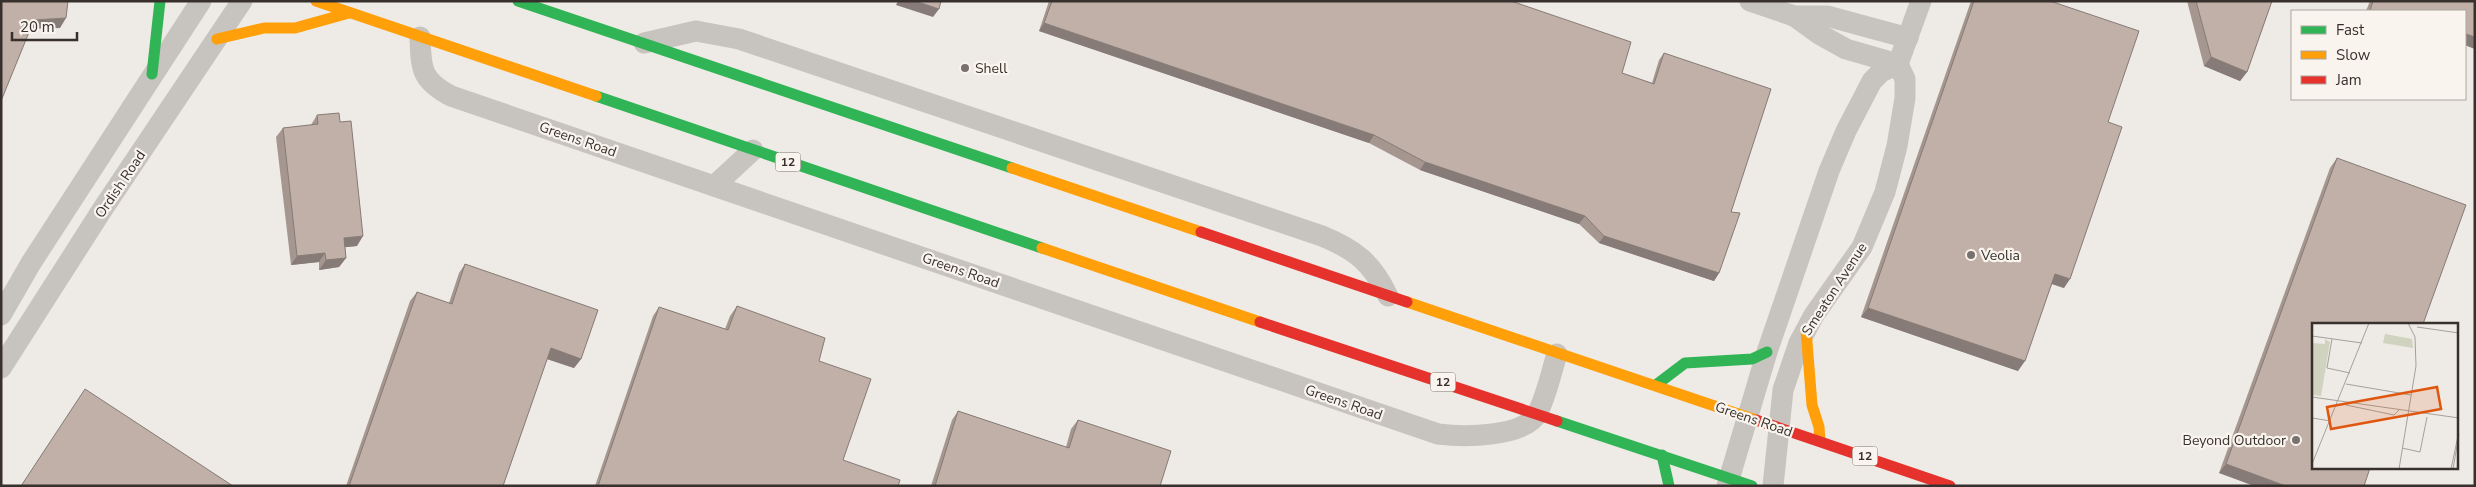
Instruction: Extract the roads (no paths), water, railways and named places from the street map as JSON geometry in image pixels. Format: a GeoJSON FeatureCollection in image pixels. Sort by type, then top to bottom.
{"type":"FeatureCollection","features":[{"type":"Feature","properties":{"kind":"main road"},"geometry":{"type":"LineString","coordinates":[[152,74],[160,1]]}},
{"type":"Feature","properties":{"kind":"main road","name":"12"},"geometry":{"type":"LineString","coordinates":[[316,1],[1147,284],[1662,455],[1728,482],[1752,486]]}},
{"type":"Feature","properties":{"kind":"main road","name":"Greens Road"},"geometry":{"type":"LineString","coordinates":[[518,1],[1950,486]]}},
{"type":"Feature","properties":{"kind":"main road"},"geometry":{"type":"LineString","coordinates":[[217,39],[264,28],[295,28],[349,13]]}},
{"type":"Feature","properties":{"kind":"main road"},"geometry":{"type":"LineString","coordinates":[[1806,330],[1812,405],[1819,427],[1820,441]]}},
{"type":"Feature","properties":{"kind":"main road"},"geometry":{"type":"LineString","coordinates":[[1656,385],[1685,363],[1752,359],[1767,352]]}},
{"type":"Feature","properties":{"kind":"main road"},"geometry":{"type":"LineString","coordinates":[[1662,455],[1669,486]]}},
{"type":"Feature","properties":{"kind":"street"},"geometry":{"type":"LineString","coordinates":[[26,328],[1,315],[31,263],[201,1]]}},
{"type":"Feature","properties":{"kind":"street","name":"Ordish Road"},"geometry":{"type":"LineString","coordinates":[[4,358],[26,328],[242,1]]}},
{"type":"Feature","properties":{"kind":"street"},"geometry":{"type":"LineString","coordinates":[[1750,1],[1794,16],[1819,34],[1846,49],[1898,64]]}},
{"type":"Feature","properties":{"kind":"street"},"geometry":{"type":"LineString","coordinates":[[1728,482],[1767,352],[1839,146],[1872,81],[1881,72],[1898,64],[1921,1]]}},
{"type":"Feature","properties":{"kind":"street"},"geometry":{"type":"LineString","coordinates":[[1794,16],[1827,16],[1908,38]]}},
{"type":"Feature","properties":{"kind":"street"},"geometry":{"type":"LineString","coordinates":[[644,43],[696,31],[740,39],[1322,236],[1353,251],[1367,262],[1379,276],[1388,296]]}},
{"type":"Feature","properties":{"kind":"street","name":"Greens Road"},"geometry":{"type":"LineString","coordinates":[[420,38],[421,67],[428,80],[451,96],[1438,434],[1459,437],[1522,428],[1538,413]]}},
{"type":"Feature","properties":{"kind":"street","name":"Smeaton Avenue"},"geometry":{"type":"LineString","coordinates":[[1773,486],[1783,390],[1806,330],[1862,247],[1885,192],[1897,146],[1906,98],[1905,79],[1898,64]]}},
{"type":"Feature","properties":{"kind":"street"},"geometry":{"type":"LineString","coordinates":[[714,186],[753,150]]}},
{"type":"Feature","properties":{"kind":"street"},"geometry":{"type":"LineString","coordinates":[[1538,413],[1557,354]]}},
{"type":"Feature","properties":{"kind":"place","name":"Shell"},"geometry":{"type":"Point","coordinates":[965,68]}},
{"type":"Feature","properties":{"kind":"place","name":"Veolia"},"geometry":{"type":"Point","coordinates":[1971,255]}},
{"type":"Feature","properties":{"kind":"place","name":"Beyond Outdoor"},"geometry":{"type":"Point","coordinates":[2296,440]}}]}
